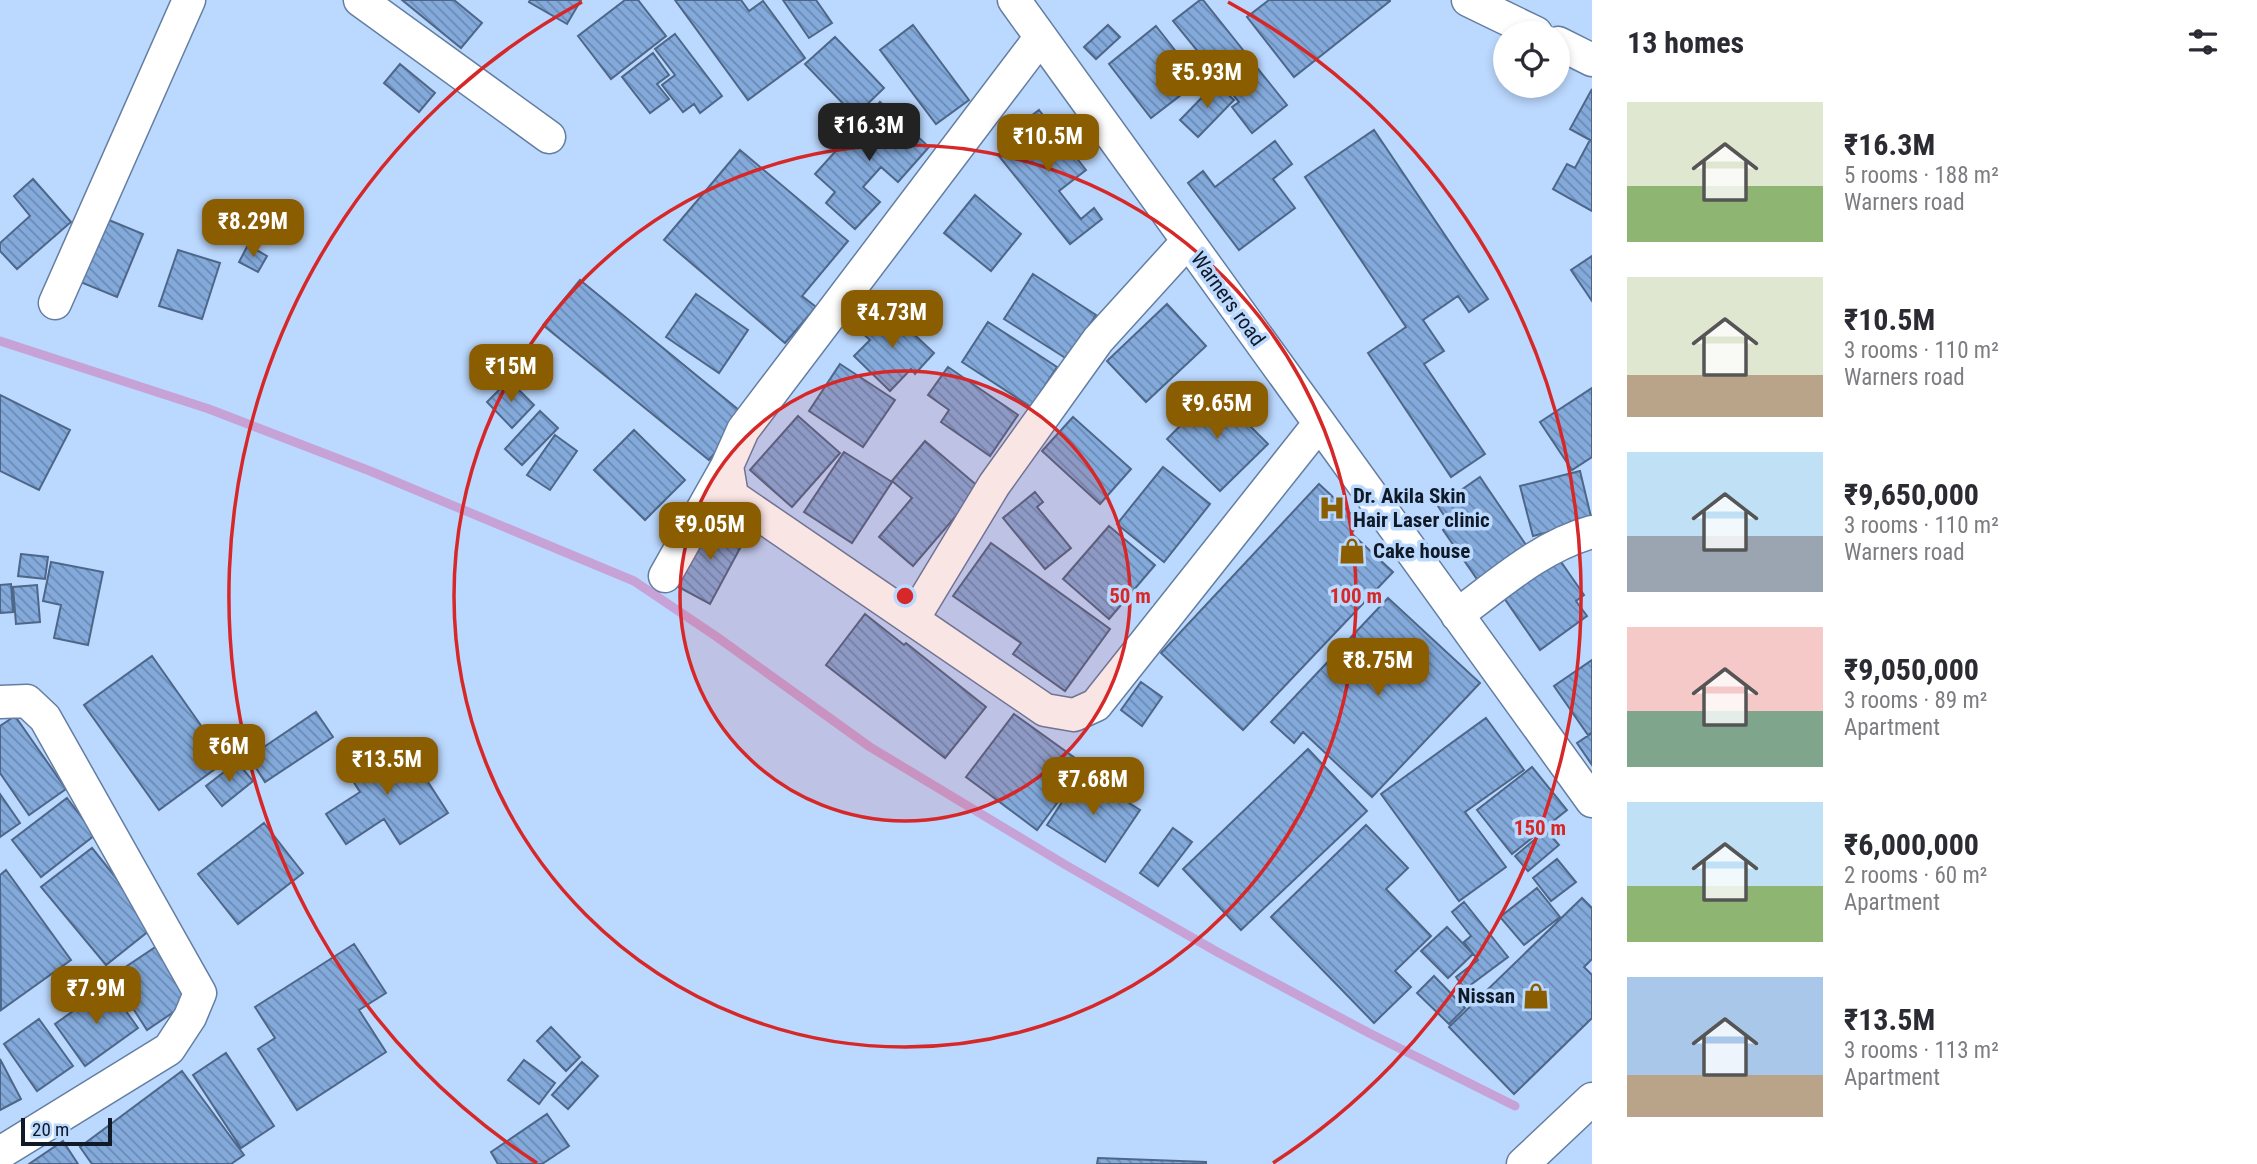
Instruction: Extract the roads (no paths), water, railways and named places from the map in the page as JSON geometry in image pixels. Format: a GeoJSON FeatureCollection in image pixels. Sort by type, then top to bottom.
{"type":"FeatureCollection","features":[{"type":"Feature","properties":{"kind":"street"},"geometry":{"type":"LineString","coordinates":[[55,303],[189,0]]}},
{"type":"Feature","properties":{"kind":"street"},"geometry":{"type":"LineString","coordinates":[[360,0],[549,136]]}},
{"type":"Feature","properties":{"kind":"street","name":"Warners road"},"geometry":{"type":"LineString","coordinates":[[1014,0],[1592,801]]}},
{"type":"Feature","properties":{"kind":"street"},"geometry":{"type":"LineString","coordinates":[[1468,0],[1511,21]]}},
{"type":"Feature","properties":{"kind":"street"},"geometry":{"type":"LineString","coordinates":[[665,576],[727,466],[743,430],[1040,38]]}},
{"type":"Feature","properties":{"kind":"street"},"geometry":{"type":"LineString","coordinates":[[1570,49],[1592,60]]}},
{"type":"Feature","properties":{"kind":"street"},"geometry":{"type":"LineString","coordinates":[[913,620],[994,485],[1098,340],[1187,242]]}},
{"type":"Feature","properties":{"kind":"street"},"geometry":{"type":"LineString","coordinates":[[727,466],[733,496],[1045,710],[1074,715],[1096,705],[1319,424]]}},
{"type":"Feature","properties":{"kind":"street"},"geometry":{"type":"LineString","coordinates":[[1457,615],[1542,553],[1592,533]]}},
{"type":"Feature","properties":{"kind":"street"},"geometry":{"type":"LineString","coordinates":[[0,702],[27,701],[45,718],[200,993],[190,1017],[169,1049],[0,1153]]}},
{"type":"Feature","properties":{"kind":"street"},"geometry":{"type":"LineString","coordinates":[[1523,1164],[1592,1099]]}},
{"type":"Feature","properties":{"kind":"waterway"},"geometry":{"type":"LineString","coordinates":[[0,341],[209,409],[370,471],[634,581],[870,747],[1064,864],[1219,953],[1369,1033],[1515,1106]]}},
{"type":"Feature","properties":{"kind":"place","name":"Dr. Akila Skin Hair Laser clinic"},"geometry":{"type":"Point","coordinates":[1332,508]}},
{"type":"Feature","properties":{"kind":"place","name":"Cake house"},"geometry":{"type":"Point","coordinates":[1352,551]}},
{"type":"Feature","properties":{"kind":"place","name":"Nissan"},"geometry":{"type":"Point","coordinates":[1536,996]}}]}
